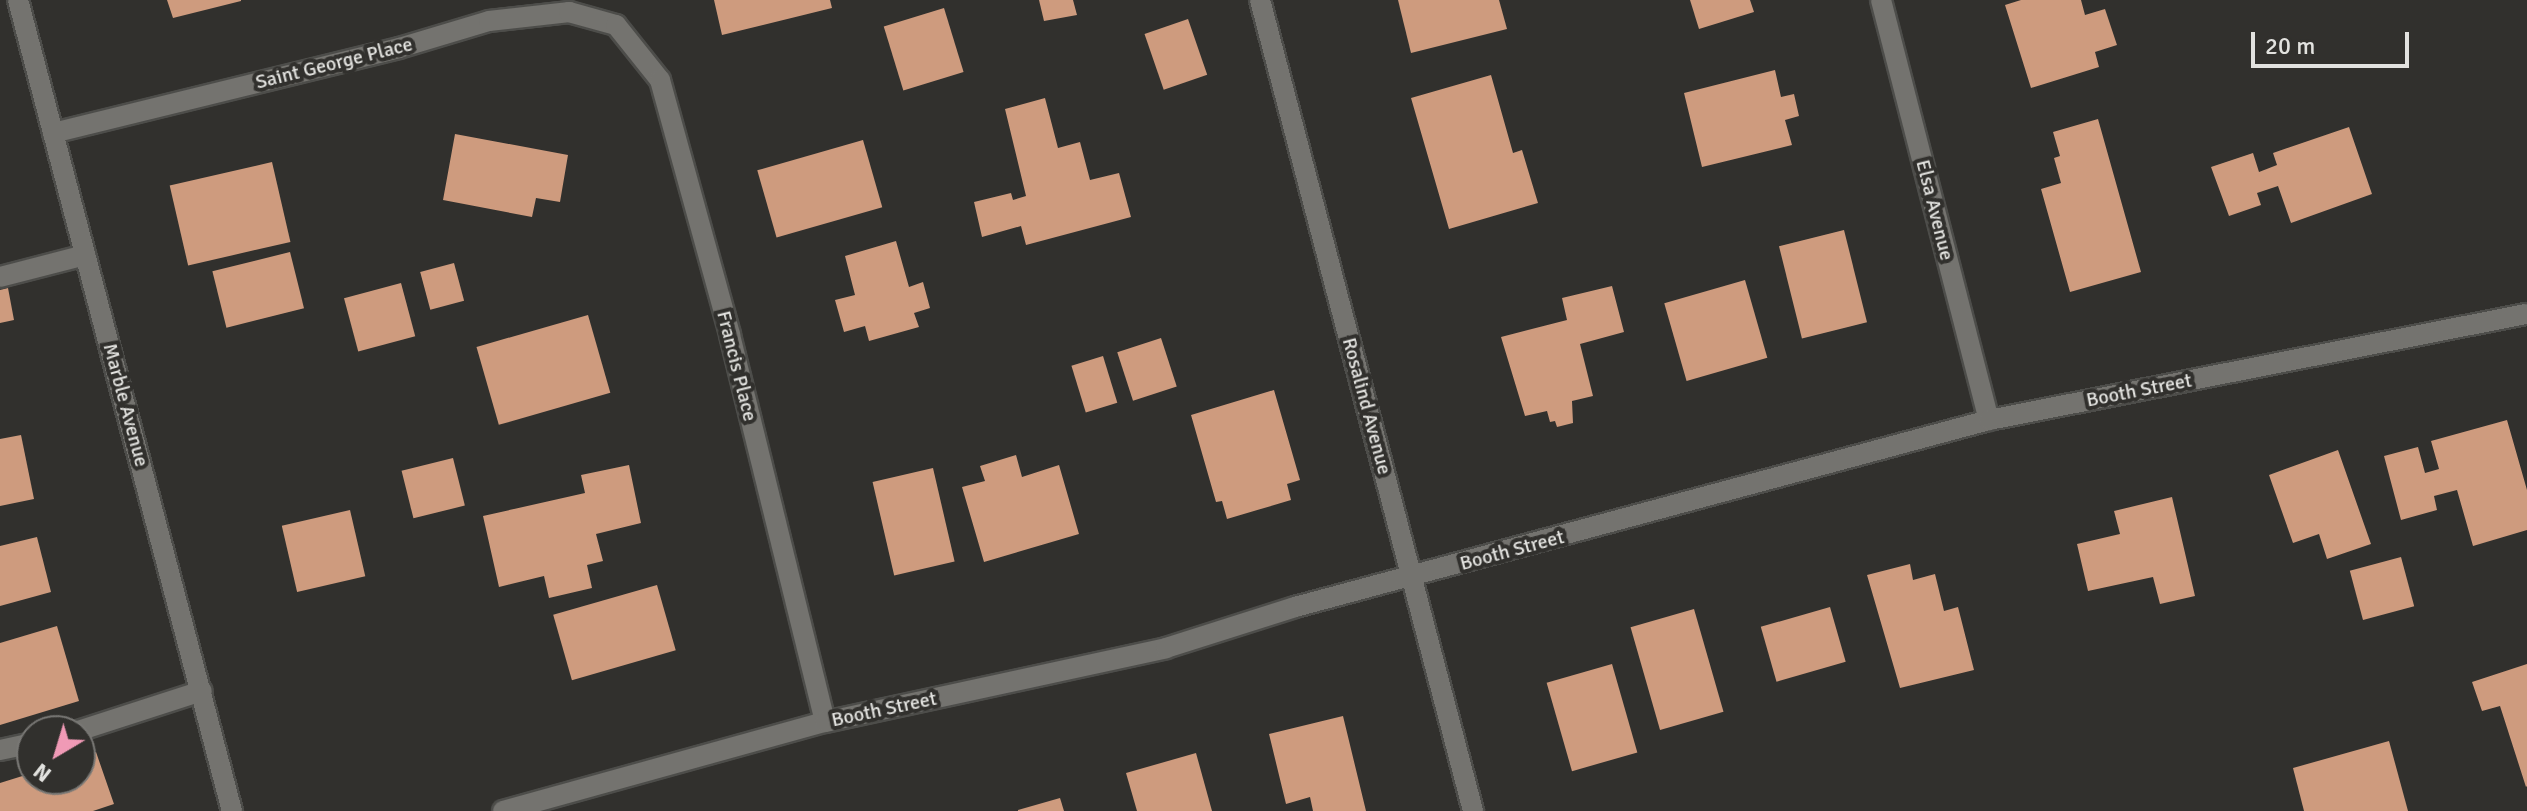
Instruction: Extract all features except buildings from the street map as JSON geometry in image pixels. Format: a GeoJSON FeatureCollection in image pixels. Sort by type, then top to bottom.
{"type":"FeatureCollection","features":[{"type":"Feature","properties":{"kind":"street","name":"Marble Avenue"},"geometry":{"type":"LineString","coordinates":[[18,0],[232,811]]}},
{"type":"Feature","properties":{"kind":"street","name":"Rosalind Avenue"},"geometry":{"type":"LineString","coordinates":[[1260,0],[1473,811]]}},
{"type":"Feature","properties":{"kind":"street","name":"Elsa Avenue"},"geometry":{"type":"LineString","coordinates":[[1881,0],[1989,420]]}},
{"type":"Feature","properties":{"kind":"street","name":"Saint George Place"},"geometry":{"type":"LineString","coordinates":[[53,133],[399,48],[489,21],[569,12],[616,25]]}},
{"type":"Feature","properties":{"kind":"street","name":"Francis Place"},"geometry":{"type":"LineString","coordinates":[[616,25],[660,80],[730,335],[825,722]]}},
{"type":"Feature","properties":{"kind":"street"},"geometry":{"type":"LineString","coordinates":[[0,277],[85,255]]}},
{"type":"Feature","properties":{"kind":"street","name":"Booth Street"},"geometry":{"type":"LineString","coordinates":[[503,811],[825,722],[1166,648],[1295,607],[1989,420],[2526,314]]}},
{"type":"Feature","properties":{"kind":"street"},"geometry":{"type":"LineString","coordinates":[[96,725],[202,691]]}}]}
